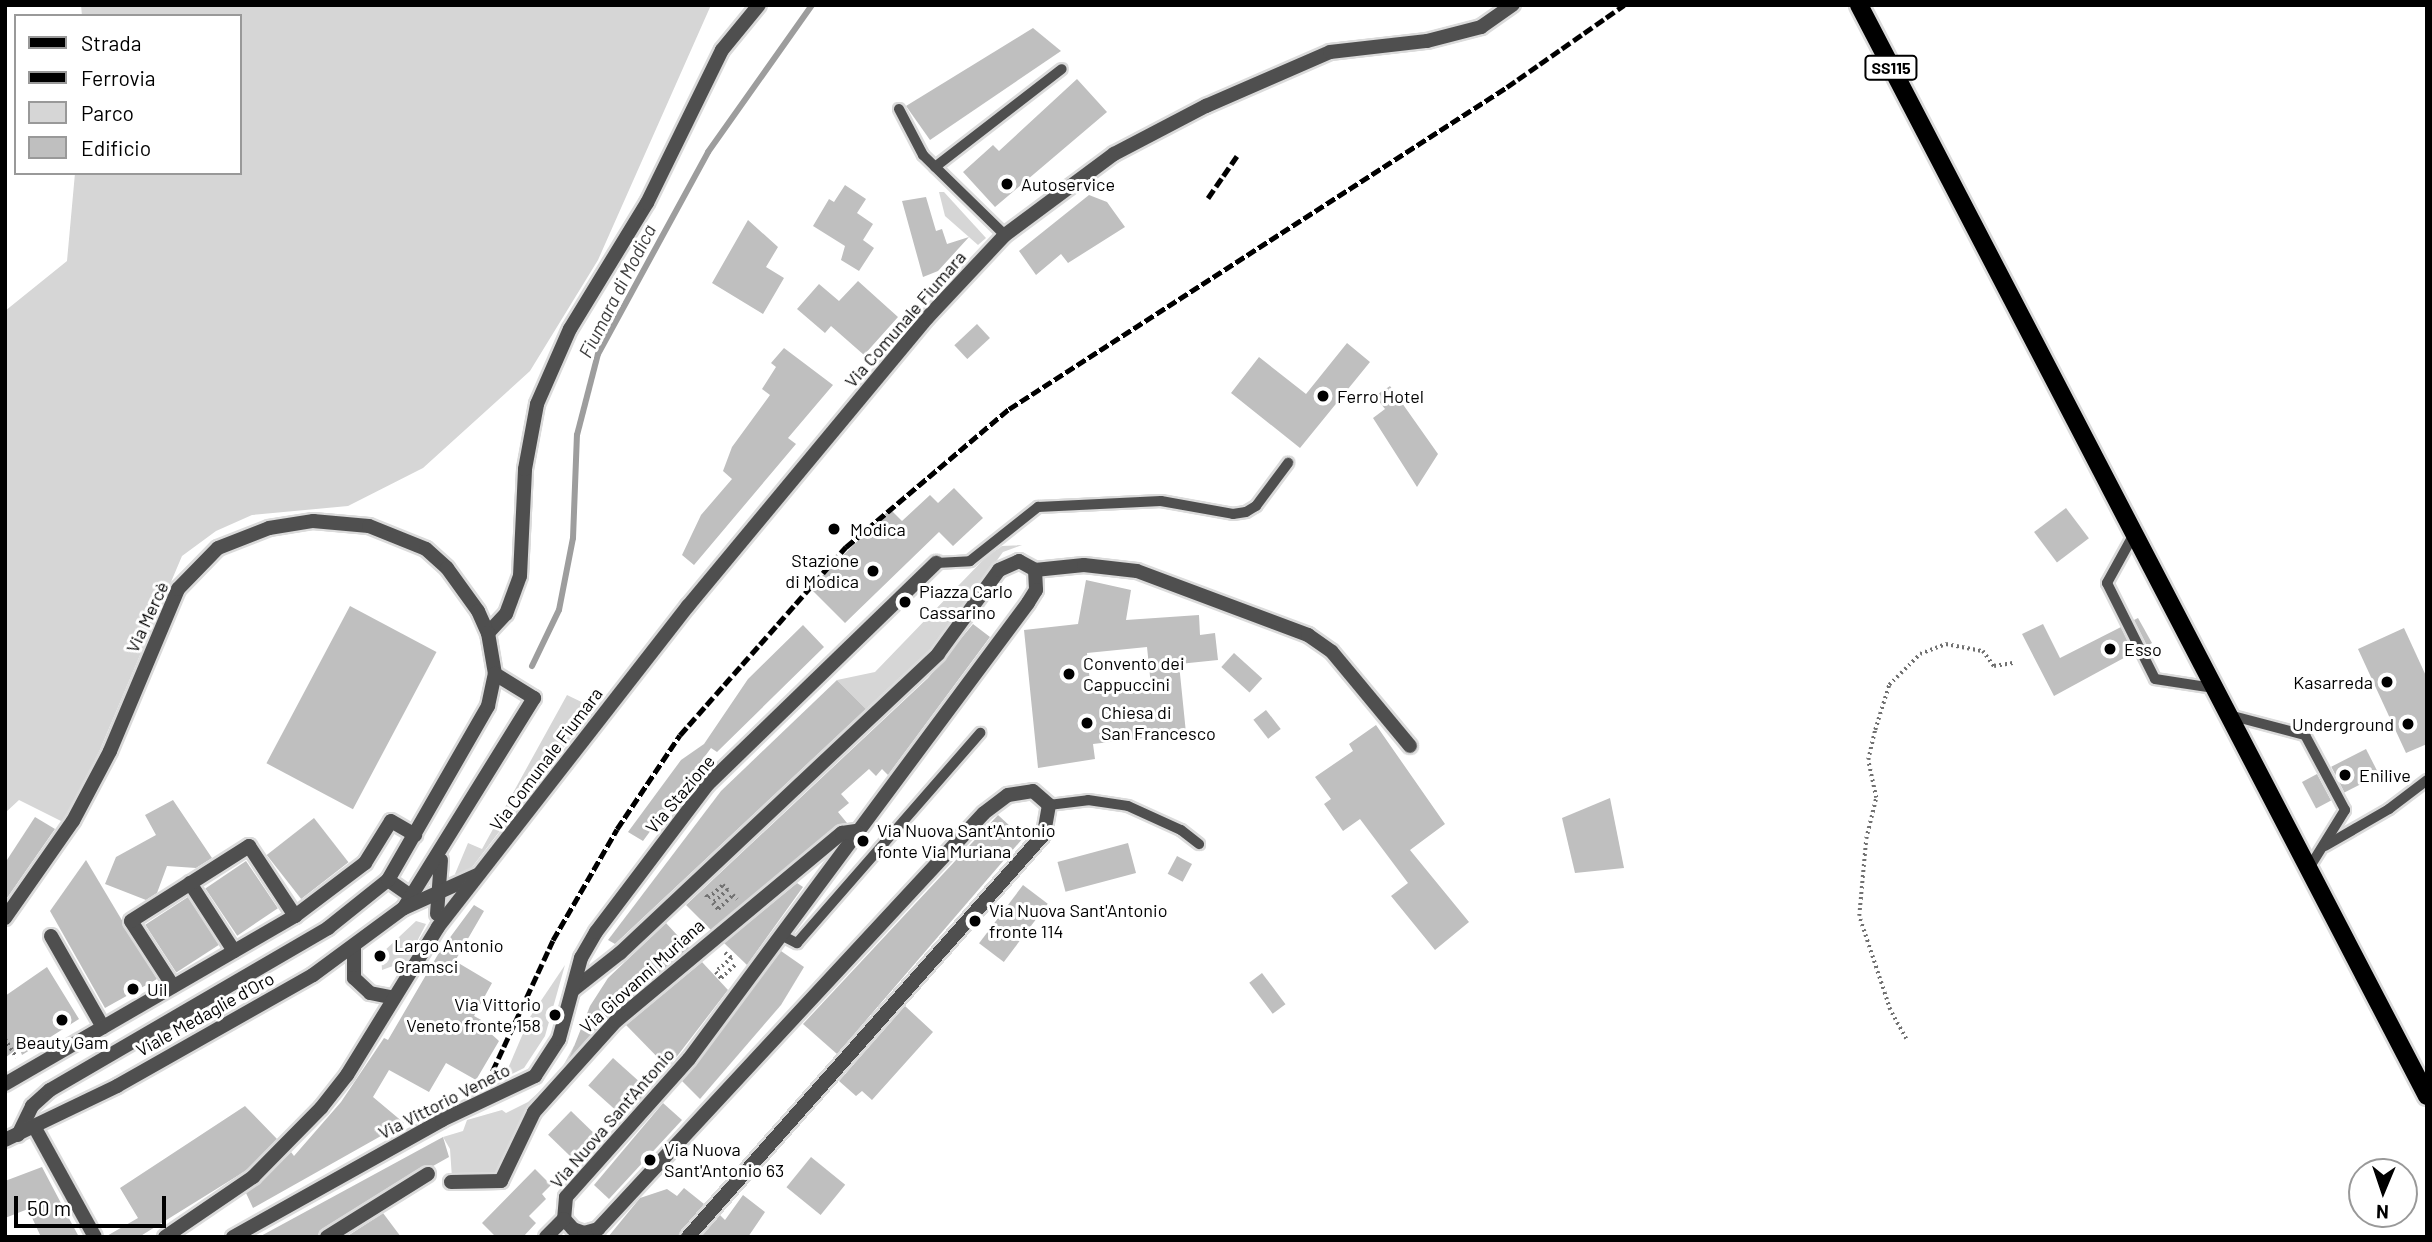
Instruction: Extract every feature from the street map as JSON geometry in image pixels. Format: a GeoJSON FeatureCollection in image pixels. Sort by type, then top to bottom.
{"type":"FeatureCollection","features":[{"type":"Feature","properties":{"kind":"main road","name":"SS115"},"geometry":{"type":"LineString","coordinates":[[1859,5],[2135,534]]}},
{"type":"Feature","properties":{"kind":"main road"},"geometry":{"type":"LineString","coordinates":[[2135,534],[2427,1096]]}},
{"type":"Feature","properties":{"kind":"street"},"geometry":{"type":"LineString","coordinates":[[12,1137],[32,1106],[50,1090],[328,928],[387,880],[488,706],[495,674],[488,632],[506,614],[520,576],[525,469],[537,404],[570,328],[647,203],[722,50],[759,5]]}},
{"type":"Feature","properties":{"kind":"street","name":"Via Comunale Fiumara"},"geometry":{"type":"LineString","coordinates":[[165,1237],[225,1198],[285,1147],[347,1075],[375,1031],[391,997],[437,920],[482,873],[697,595],[927,318],[1005,236],[1114,154],[1206,106],[1330,52],[1427,41],[1481,27],[1513,5]]}},
{"type":"Feature","properties":{"kind":"street","name":"Via Mercè"},"geometry":{"type":"LineString","coordinates":[[5,918],[80,809],[110,751],[178,589],[218,548],[269,528],[313,520],[369,526],[426,549],[447,568],[488,632]]}},
{"type":"Feature","properties":{"kind":"street"},"geometry":{"type":"LineString","coordinates":[[573,990],[620,953],[938,654],[999,570],[1019,561],[1035,570],[1084,565],[1137,571],[1308,635],[1332,652],[1410,746]]}},
{"type":"Feature","properties":{"kind":"street","name":"Via Stazione"},"geometry":{"type":"LineString","coordinates":[[596,932],[708,784],[936,563]]}},
{"type":"Feature","properties":{"kind":"street","name":"Via Nuova Sant'Antonio"},"geometry":{"type":"LineString","coordinates":[[567,1228],[566,1197],[643,1114],[737,995],[856,831],[1028,603],[1036,590],[1035,570]]}},
{"type":"Feature","properties":{"kind":"street"},"geometry":{"type":"LineString","coordinates":[[409,903],[534,698],[495,674]]}},
{"type":"Feature","properties":{"kind":"street"},"geometry":{"type":"LineString","coordinates":[[546,1237],[567,1228],[584,1233],[598,1229],[984,813],[1021,790],[1043,796],[1049,805],[1044,834],[688,1237]]}},
{"type":"Feature","properties":{"kind":"street"},"geometry":{"type":"LineString","coordinates":[[5,1084],[295,916],[365,863],[391,821],[415,835]]}},
{"type":"Feature","properties":{"kind":"street","name":"Via Giovanni Muriana"},"geometry":{"type":"LineString","coordinates":[[451,1182],[501,1181],[534,1112],[615,1021],[730,923],[842,833],[856,831]]}},
{"type":"Feature","properties":{"kind":"street"},"geometry":{"type":"LineString","coordinates":[[173,986],[131,921],[249,846],[295,916]]}},
{"type":"Feature","properties":{"kind":"street"},"geometry":{"type":"LineString","coordinates":[[437,920],[437,892],[443,849]]}},
{"type":"Feature","properties":{"kind":"street"},"geometry":{"type":"LineString","coordinates":[[409,903],[482,873]]}},
{"type":"Feature","properties":{"kind":"street"},"geometry":{"type":"LineString","coordinates":[[387,880],[409,903],[437,920]]}},
{"type":"Feature","properties":{"kind":"street"},"geometry":{"type":"LineString","coordinates":[[190,883],[234,951]]}},
{"type":"Feature","properties":{"kind":"street","name":"Viale Medaglie d'Oro"},"geometry":{"type":"LineString","coordinates":[[12,1137],[36,1128],[313,975],[354,947],[409,903]]}},
{"type":"Feature","properties":{"kind":"street","name":"Via Vittorio Veneto"},"geometry":{"type":"LineString","coordinates":[[233,1237],[442,1120],[534,1076],[559,1039],[582,958],[596,932]]}},
{"type":"Feature","properties":{"kind":"street"},"geometry":{"type":"LineString","coordinates":[[51,936],[103,1027]]}},
{"type":"Feature","properties":{"kind":"street"},"geometry":{"type":"LineString","coordinates":[[354,947],[354,978],[370,993],[391,997]]}},
{"type":"Feature","properties":{"kind":"street"},"geometry":{"type":"LineString","coordinates":[[36,1128],[95,1237]]}},
{"type":"Feature","properties":{"kind":"street"},"geometry":{"type":"LineString","coordinates":[[327,1237],[428,1174]]}},
{"type":"Feature","properties":{"kind":"lane"},"geometry":{"type":"LineString","coordinates":[[935,167],[1062,69]]}},
{"type":"Feature","properties":{"kind":"lane"},"geometry":{"type":"LineString","coordinates":[[899,109],[923,155],[1005,236]]}},
{"type":"Feature","properties":{"kind":"lane"},"geometry":{"type":"LineString","coordinates":[[936,563],[970,561],[1038,507],[1161,501],[1233,514],[1246,512],[1256,506],[1288,463]]}},
{"type":"Feature","properties":{"kind":"lane"},"geometry":{"type":"LineString","coordinates":[[2135,534],[2107,583],[2155,678],[2214,688]]}},
{"type":"Feature","properties":{"kind":"lane"},"geometry":{"type":"LineString","coordinates":[[2229,715],[2305,735],[2345,810],[2308,869]]}},
{"type":"Feature","properties":{"kind":"lane"},"geometry":{"type":"LineString","coordinates":[[781,935],[797,943],[980,733]]}},
{"type":"Feature","properties":{"kind":"lane"},"geometry":{"type":"LineString","coordinates":[[2321,848],[2389,808],[2427,780]]}},
{"type":"Feature","properties":{"kind":"lane"},"geometry":{"type":"LineString","coordinates":[[1049,805],[1088,800],[1128,806],[1181,830],[1199,844]]}},
{"type":"Feature","properties":{"kind":"path"},"geometry":{"type":"LineString","coordinates":[[1906,1039],[1890,1010],[1859,916],[1866,839],[1875,798],[1868,760],[1875,730],[1889,685],[1920,654],[1946,644],[1983,652],[1994,666],[2013,663]]}},
{"type":"Feature","properties":{"kind":"path"},"geometry":{"type":"LineString","coordinates":[[709,870],[718,880],[704,893],[708,898],[723,885],[728,890],[713,903],[718,909],[733,895],[737,900],[722,914],[730,923]]}},
{"type":"Feature","properties":{"kind":"path"},"geometry":{"type":"LineString","coordinates":[[710,967],[726,952],[732,958],[716,972],[721,978],[737,963],[742,968],[726,983],[737,995]]}},
{"type":"Feature","properties":{"kind":"path"},"geometry":{"type":"LineString","coordinates":[[5,1039],[26,1072]]}},
{"type":"Feature","properties":{"kind":"green space"},"geometry":{"type":"Polygon","coordinates":[[[81,5],[711,5],[598,260],[530,371],[423,468],[348,506],[252,515],[216,531],[182,556],[99,752],[63,822],[19,800],[5,813],[5,311],[67,261],[75,175],[242,175],[242,14],[82,14],[81,5]]]}},
{"type":"Feature","properties":{"kind":"green space"},"geometry":{"type":"Polygon","coordinates":[[[939,192],[944,192],[986,238],[978,245],[945,216],[939,192]]]}},
{"type":"Feature","properties":{"kind":"green space"},"geometry":{"type":"Polygon","coordinates":[[[1022,545],[1003,552],[937,643],[866,709],[837,680],[875,672],[986,557],[1002,546],[1022,545]]]}},
{"type":"Feature","properties":{"kind":"green space"},"geometry":{"type":"Polygon","coordinates":[[[567,695],[594,708],[463,879],[455,874],[468,843],[482,849],[567,695]]]}},
{"type":"Feature","properties":{"kind":"green space"},"geometry":{"type":"Polygon","coordinates":[[[416,921],[426,924],[407,961],[382,970],[381,954],[416,921]]]}},
{"type":"Feature","properties":{"kind":"green space"},"geometry":{"type":"Polygon","coordinates":[[[565,965],[545,1036],[524,1068],[504,1078],[530,1017],[565,965]]]}},
{"type":"Feature","properties":{"kind":"green space"},"geometry":{"type":"Polygon","coordinates":[[[574,1046],[582,1049],[497,1176],[452,1178],[450,1149],[443,1137],[463,1131],[467,1120],[502,1110],[506,1113],[528,1102],[558,1075],[574,1046]]]}},
{"type":"Feature","properties":{"kind":"building"},"geometry":{"type":"Polygon","coordinates":[[[1033,28],[1061,51],[930,140],[906,106],[1033,28]]]}},
{"type":"Feature","properties":{"kind":"building"},"geometry":{"type":"Polygon","coordinates":[[[1077,79],[1107,112],[995,207],[963,172],[993,145],[999,151],[1077,79]]]}},
{"type":"Feature","properties":{"kind":"building"},"geometry":{"type":"Polygon","coordinates":[[[845,185],[866,199],[857,213],[873,224],[863,240],[874,248],[859,271],[841,260],[845,246],[813,226],[829,199],[834,202],[845,185]]]}},
{"type":"Feature","properties":{"kind":"building"},"geometry":{"type":"Polygon","coordinates":[[[1089,195],[1107,202],[1125,227],[1068,263],[1061,254],[1036,275],[1019,251],[1089,195]]]}},
{"type":"Feature","properties":{"kind":"building"},"geometry":{"type":"Polygon","coordinates":[[[926,197],[936,231],[942,229],[947,244],[969,237],[938,271],[923,277],[902,201],[926,197]]]}},
{"type":"Feature","properties":{"kind":"building"},"geometry":{"type":"Polygon","coordinates":[[[748,220],[778,247],[766,267],[784,278],[763,314],[712,283],[748,220]]]}},
{"type":"Feature","properties":{"kind":"building"},"geometry":{"type":"Polygon","coordinates":[[[858,281],[898,317],[864,355],[831,326],[825,333],[797,309],[819,284],[839,301],[858,281]]]}},
{"type":"Feature","properties":{"kind":"building"},"geometry":{"type":"Polygon","coordinates":[[[977,324],[990,338],[967,359],[954,345],[977,324]]]}},
{"type":"Feature","properties":{"kind":"building"},"geometry":{"type":"Polygon","coordinates":[[[1347,343],[1370,362],[1300,448],[1231,393],[1259,357],[1306,394],[1347,343]]]}},
{"type":"Feature","properties":{"kind":"building"},"geometry":{"type":"Polygon","coordinates":[[[784,348],[833,385],[788,438],[796,444],[694,565],[682,555],[701,515],[732,479],[723,471],[732,447],[770,395],[762,389],[776,367],[771,363],[784,348]]]}},
{"type":"Feature","properties":{"kind":"building"},"geometry":{"type":"Polygon","coordinates":[[[1390,386],[1438,454],[1417,487],[1373,418],[1385,409],[1375,396],[1390,386]]]}},
{"type":"Feature","properties":{"kind":"building"},"geometry":{"type":"Polygon","coordinates":[[[954,488],[983,518],[953,546],[939,532],[845,623],[810,588],[890,509],[902,521],[930,495],[938,503],[954,488]]]}},
{"type":"Feature","properties":{"kind":"building"},"geometry":{"type":"Polygon","coordinates":[[[2066,508],[2089,538],[2057,562],[2034,532],[2066,508]]]}},
{"type":"Feature","properties":{"kind":"building"},"geometry":{"type":"Polygon","coordinates":[[[1086,580],[1131,590],[1126,620],[1199,615],[1200,635],[1215,633],[1218,660],[1179,664],[1186,733],[1093,744],[1095,759],[1038,768],[1024,630],[1078,624],[1086,580]],[[1147,647],[1087,653],[1091,692],[1151,686],[1147,647]]]}},
{"type":"Feature","properties":{"kind":"building"},"geometry":{"type":"Polygon","coordinates":[[[350,606],[437,652],[353,809],[266,763],[350,606]]]}},
{"type":"Feature","properties":{"kind":"building"},"geometry":{"type":"Polygon","coordinates":[[[2138,618],[2152,643],[2147,646],[2134,620],[2138,618]]]}},
{"type":"Feature","properties":{"kind":"building"},"geometry":{"type":"Polygon","coordinates":[[[973,624],[990,637],[888,775],[882,769],[876,776],[869,769],[841,794],[849,803],[838,812],[847,823],[836,826],[711,930],[686,905],[928,678],[973,624]]]}},
{"type":"Feature","properties":{"kind":"building"},"geometry":{"type":"Polygon","coordinates":[[[2043,624],[2060,658],[2121,627],[2133,653],[2054,696],[2022,634],[2043,624]]]}},
{"type":"Feature","properties":{"kind":"building"},"geometry":{"type":"Polygon","coordinates":[[[803,625],[824,647],[717,752],[711,748],[643,841],[628,832],[681,760],[704,744],[748,679],[803,625]]]}},
{"type":"Feature","properties":{"kind":"building"},"geometry":{"type":"Polygon","coordinates":[[[2404,628],[2427,678],[2427,744],[2406,753],[2358,649],[2404,628]]]}},
{"type":"Feature","properties":{"kind":"building"},"geometry":{"type":"Polygon","coordinates":[[[1234,653],[1262,678],[1250,693],[1221,667],[1234,653]]]}},
{"type":"Feature","properties":{"kind":"building"},"geometry":{"type":"Polygon","coordinates":[[[837,680],[866,709],[615,944],[608,940],[721,791],[837,680]]]}},
{"type":"Feature","properties":{"kind":"building"},"geometry":{"type":"Polygon","coordinates":[[[1266,710],[1281,729],[1268,739],[1253,720],[1266,710]]]}},
{"type":"Feature","properties":{"kind":"building"},"geometry":{"type":"Polygon","coordinates":[[[1376,725],[1445,824],[1410,850],[1469,922],[1435,950],[1391,896],[1408,883],[1360,819],[1343,831],[1324,804],[1331,799],[1315,777],[1353,751],[1349,744],[1376,725]]]}},
{"type":"Feature","properties":{"kind":"building"},"geometry":{"type":"Polygon","coordinates":[[[2366,749],[2379,775],[2344,793],[2331,767],[2366,749]]]}},
{"type":"Feature","properties":{"kind":"building"},"geometry":{"type":"Polygon","coordinates":[[[2317,774],[2331,800],[2316,808],[2302,782],[2317,774]]]}},
{"type":"Feature","properties":{"kind":"building"},"geometry":{"type":"Polygon","coordinates":[[[1610,798],[1624,868],[1575,873],[1562,818],[1610,798]]]}},
{"type":"Feature","properties":{"kind":"building"},"geometry":{"type":"Polygon","coordinates":[[[173,800],[212,858],[196,868],[167,866],[157,893],[146,900],[105,884],[116,857],[156,835],[145,815],[173,800]]]}},
{"type":"Feature","properties":{"kind":"building"},"geometry":{"type":"Polygon","coordinates":[[[998,815],[1023,838],[837,1054],[803,1024],[998,815]]]}},
{"type":"Feature","properties":{"kind":"building"},"geometry":{"type":"Polygon","coordinates":[[[35,817],[55,829],[5,901],[5,863],[35,817]]]}},
{"type":"Feature","properties":{"kind":"building"},"geometry":{"type":"Polygon","coordinates":[[[314,818],[348,862],[301,899],[267,855],[314,818]]]}},
{"type":"Feature","properties":{"kind":"building"},"geometry":{"type":"Polygon","coordinates":[[[1128,843],[1136,873],[1066,892],[1057,862],[1128,843]]]}},
{"type":"Feature","properties":{"kind":"building"},"geometry":{"type":"Polygon","coordinates":[[[1177,856],[1192,864],[1183,882],[1168,874],[1177,856]]]}},
{"type":"Feature","properties":{"kind":"building"},"geometry":{"type":"Polygon","coordinates":[[[86,860],[157,979],[105,1008],[50,911],[86,860]]]}},
{"type":"Feature","properties":{"kind":"building"},"geometry":{"type":"Polygon","coordinates":[[[246,861],[278,908],[237,936],[205,888],[246,861]]]}},
{"type":"Feature","properties":{"kind":"building"},"geometry":{"type":"Polygon","coordinates":[[[797,883],[803,887],[747,965],[724,943],[797,883]]]}},
{"type":"Feature","properties":{"kind":"building"},"geometry":{"type":"Polygon","coordinates":[[[1023,885],[1048,904],[1004,962],[979,943],[1023,885]]]}},
{"type":"Feature","properties":{"kind":"building"},"geometry":{"type":"Polygon","coordinates":[[[188,897],[219,945],[176,973],[145,925],[188,897]]]}},
{"type":"Feature","properties":{"kind":"building"},"geometry":{"type":"Polygon","coordinates":[[[474,905],[484,911],[455,961],[492,983],[474,1016],[494,1027],[489,1032],[499,1041],[476,1080],[446,1063],[429,1092],[389,1070],[373,1097],[404,1123],[253,1208],[246,1193],[291,1152],[294,1156],[341,1102],[384,1038],[388,1040],[440,951],[474,905]]]}},
{"type":"Feature","properties":{"kind":"building"},"geometry":{"type":"Polygon","coordinates":[[[666,923],[689,948],[610,1014],[569,1059],[590,1006],[608,978],[666,923]]]}},
{"type":"Feature","properties":{"kind":"building"},"geometry":{"type":"Polygon","coordinates":[[[781,951],[804,967],[781,1005],[700,1099],[682,1081],[781,951]]]}},
{"type":"Feature","properties":{"kind":"building"},"geometry":{"type":"Polygon","coordinates":[[[702,962],[728,990],[668,1068],[626,1025],[702,962]]]}},
{"type":"Feature","properties":{"kind":"building"},"geometry":{"type":"Polygon","coordinates":[[[47,967],[79,1019],[22,1055],[19,1047],[5,1058],[5,996],[47,967]]]}},
{"type":"Feature","properties":{"kind":"building"},"geometry":{"type":"Polygon","coordinates":[[[1262,973],[1285,1004],[1273,1014],[1249,983],[1262,973]]]}},
{"type":"Feature","properties":{"kind":"building"},"geometry":{"type":"Polygon","coordinates":[[[905,1006],[933,1032],[872,1100],[862,1091],[856,1096],[839,1081],[905,1006]]]}},
{"type":"Feature","properties":{"kind":"building"},"geometry":{"type":"Polygon","coordinates":[[[613,1058],[649,1090],[624,1118],[588,1085],[613,1058]]]}},
{"type":"Feature","properties":{"kind":"building"},"geometry":{"type":"Polygon","coordinates":[[[663,1103],[682,1120],[609,1199],[594,1185],[663,1103]]]}},
{"type":"Feature","properties":{"kind":"building"},"geometry":{"type":"Polygon","coordinates":[[[245,1106],[277,1139],[247,1170],[139,1237],[105,1237],[138,1218],[120,1188],[245,1106]]]}},
{"type":"Feature","properties":{"kind":"building"},"geometry":{"type":"Polygon","coordinates":[[[571,1111],[594,1133],[571,1157],[548,1135],[571,1111]]]}},
{"type":"Feature","properties":{"kind":"building"},"geometry":{"type":"Polygon","coordinates":[[[443,1137],[449,1157],[433,1166],[423,1166],[322,1229],[317,1237],[259,1237],[443,1137]]]}},
{"type":"Feature","properties":{"kind":"building"},"geometry":{"type":"Polygon","coordinates":[[[811,1157],[845,1185],[821,1215],[786,1187],[811,1157]]]}},
{"type":"Feature","properties":{"kind":"building"},"geometry":{"type":"Polygon","coordinates":[[[42,1167],[79,1237],[41,1237],[28,1209],[5,1218],[5,1181],[42,1167]]]}},
{"type":"Feature","properties":{"kind":"building"},"geometry":{"type":"Polygon","coordinates":[[[535,1169],[551,1185],[542,1194],[546,1199],[529,1216],[536,1223],[523,1237],[496,1237],[482,1223],[535,1169]]]}},
{"type":"Feature","properties":{"kind":"building"},"geometry":{"type":"Polygon","coordinates":[[[684,1188],[704,1204],[679,1237],[608,1237],[640,1198],[667,1189],[677,1196],[684,1188]]]}},
{"type":"Feature","properties":{"kind":"building"},"geometry":{"type":"Polygon","coordinates":[[[743,1195],[765,1212],[748,1237],[701,1237],[720,1215],[725,1220],[743,1195]]]}},
{"type":"Feature","properties":{"kind":"building"},"geometry":{"type":"Polygon","coordinates":[[[383,1213],[401,1237],[346,1237],[383,1213]]]}},
{"type":"Feature","properties":{"kind":"waterway","name":"Fiumara di Modica"},"geometry":{"type":"LineString","coordinates":[[532,666],[559,610],[573,538],[577,435],[598,354],[708,152],[812,5]]}},
{"type":"Feature","properties":{"kind":"railway"},"geometry":{"type":"LineString","coordinates":[[487,1083],[553,940],[617,829],[680,735],[846,547],[1009,409],[1507,87],[1624,5]]}},
{"type":"Feature","properties":{"kind":"railway"},"geometry":{"type":"LineString","coordinates":[[1208,198],[1237,156]]}},
{"type":"Feature","properties":{"kind":"place","name":"Autoservice"},"geometry":{"type":"Point","coordinates":[1007,184]}},
{"type":"Feature","properties":{"kind":"place","name":"Ferro Hotel"},"geometry":{"type":"Point","coordinates":[1323,396]}},
{"type":"Feature","properties":{"kind":"place","name":"Modica"},"geometry":{"type":"Point","coordinates":[834,529]}},
{"type":"Feature","properties":{"kind":"place","name":"Stazione di Modica"},"geometry":{"type":"Point","coordinates":[873,571]}},
{"type":"Feature","properties":{"kind":"place","name":"Piazza Carlo Cassarino"},"geometry":{"type":"Point","coordinates":[905,602]}},
{"type":"Feature","properties":{"kind":"place","name":"Esso"},"geometry":{"type":"Point","coordinates":[2110,649]}},
{"type":"Feature","properties":{"kind":"place","name":"Convento dei Cappuccini"},"geometry":{"type":"Point","coordinates":[1069,674]}},
{"type":"Feature","properties":{"kind":"place","name":"Kasarreda"},"geometry":{"type":"Point","coordinates":[2387,682]}},
{"type":"Feature","properties":{"kind":"place","name":"Chiesa di San Francesco"},"geometry":{"type":"Point","coordinates":[1087,723]}},
{"type":"Feature","properties":{"kind":"place","name":"Underground"},"geometry":{"type":"Point","coordinates":[2408,724]}},
{"type":"Feature","properties":{"kind":"place","name":"Enilive"},"geometry":{"type":"Point","coordinates":[2345,775]}},
{"type":"Feature","properties":{"kind":"place","name":"Via Nuova Sant'Antonio fonte Via Muriana"},"geometry":{"type":"Point","coordinates":[863,841]}},
{"type":"Feature","properties":{"kind":"place","name":"Via Nuova Sant'Antonio fronte 114"},"geometry":{"type":"Point","coordinates":[975,921]}},
{"type":"Feature","properties":{"kind":"place","name":"Largo Antonio Gramsci"},"geometry":{"type":"Point","coordinates":[380,956]}},
{"type":"Feature","properties":{"kind":"place","name":"Uil"},"geometry":{"type":"Point","coordinates":[133,989]}},
{"type":"Feature","properties":{"kind":"place","name":"Via Vittorio Veneto fronte 158"},"geometry":{"type":"Point","coordinates":[555,1015]}},
{"type":"Feature","properties":{"kind":"place","name":"Beauty Gam"},"geometry":{"type":"Point","coordinates":[62,1020]}},
{"type":"Feature","properties":{"kind":"place","name":"Via Nuova Sant'Antonio 63"},"geometry":{"type":"Point","coordinates":[650,1160]}}]}
